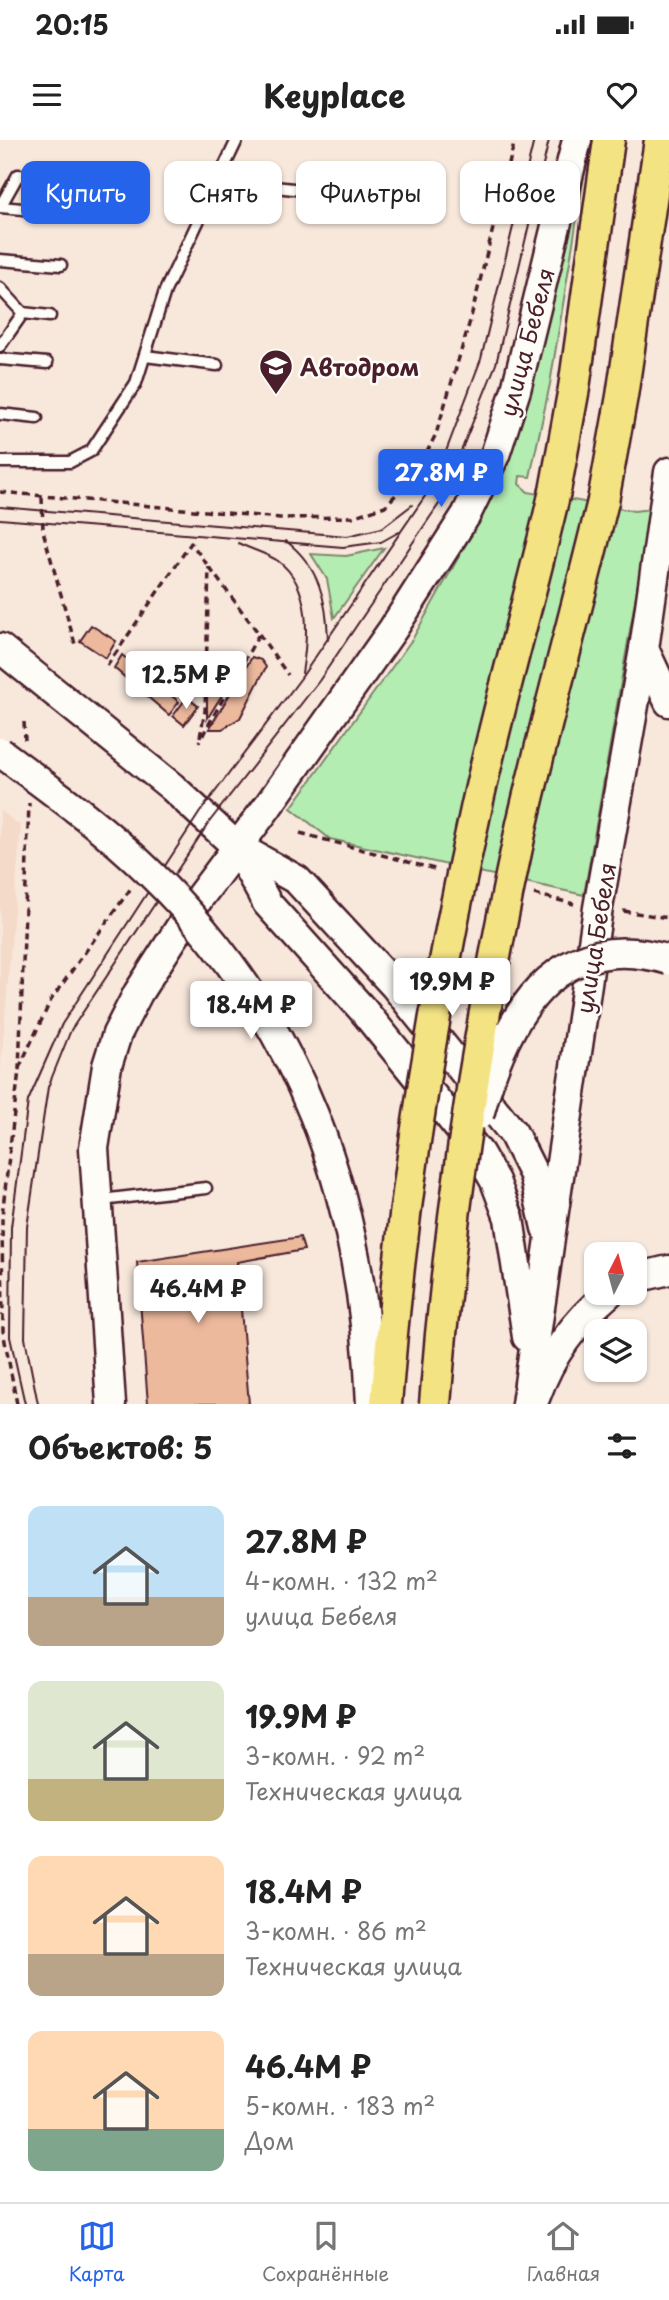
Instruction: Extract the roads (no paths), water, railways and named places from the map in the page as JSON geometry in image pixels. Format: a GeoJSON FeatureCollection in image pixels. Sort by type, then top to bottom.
{"type":"FeatureCollection","features":[{"type":"Feature","properties":{"kind":"main road","name":"улица Бебеля"},"geometry":{"type":"LineString","coordinates":[[111,1404],[94,1147],[98,1108],[117,1034],[172,936],[393,629],[472,503],[495,455],[516,390],[577,140]]}},
{"type":"Feature","properties":{"kind":"main road","name":"улица Бебеля"},"geometry":{"type":"LineString","coordinates":[[386,1404],[414,1133],[441,977],[475,811],[555,491],[574,388],[610,140]]}},
{"type":"Feature","properties":{"kind":"main road"},"geometry":{"type":"LineString","coordinates":[[435,1404],[462,1140],[489,986],[523,823],[603,501],[622,396],[660,140]]}},
{"type":"Feature","properties":{"kind":"main road","name":"улица Бебеля"},"geometry":{"type":"LineString","coordinates":[[526,1404],[598,908],[645,649],[669,472]]}},
{"type":"Feature","properties":{"kind":"main road"},"geometry":{"type":"LineString","coordinates":[[0,649],[172,787],[236,846],[297,880],[394,985],[513,1133],[527,1156],[543,1205],[547,1268]]}},
{"type":"Feature","properties":{"kind":"main road"},"geometry":{"type":"LineString","coordinates":[[645,649],[669,702]]}},
{"type":"Feature","properties":{"kind":"main road"},"geometry":{"type":"LineString","coordinates":[[0,752],[71,805],[149,872],[220,952],[274,1031],[311,1102],[334,1165],[352,1238],[369,1348],[371,1404]]}},
{"type":"Feature","properties":{"kind":"main road"},"geometry":{"type":"LineString","coordinates":[[236,846],[267,903],[363,1010],[479,1153],[495,1181],[509,1218],[518,1265],[529,1375]]}},
{"type":"Feature","properties":{"kind":"main road"},"geometry":{"type":"LineString","coordinates":[[453,1216],[487,1084],[503,1042],[522,1006],[547,981],[579,961],[617,952],[648,954],[669,960]]}},
{"type":"Feature","properties":{"kind":"main road"},"geometry":{"type":"LineString","coordinates":[[648,1275],[669,1270]]}},
{"type":"Feature","properties":{"kind":"main road"},"geometry":{"type":"LineString","coordinates":[[533,1404],[556,1353],[578,1320],[594,1306]]}},
{"type":"Feature","properties":{"kind":"lane"},"geometry":{"type":"LineString","coordinates":[[227,161],[237,140]]}},
{"type":"Feature","properties":{"kind":"lane"},"geometry":{"type":"LineString","coordinates":[[21,175],[18,175],[0,207],[21,209]]}},
{"type":"Feature","properties":{"kind":"lane"},"geometry":{"type":"LineString","coordinates":[[0,462],[69,462],[91,451],[136,383],[166,291],[197,224]]}},
{"type":"Feature","properties":{"kind":"lane"},"geometry":{"type":"LineString","coordinates":[[0,260],[61,265]]}},
{"type":"Feature","properties":{"kind":"lane"},"geometry":{"type":"LineString","coordinates":[[0,288],[23,313],[50,316]]}},
{"type":"Feature","properties":{"kind":"lane"},"geometry":{"type":"LineString","coordinates":[[0,346],[23,313]]}},
{"type":"Feature","properties":{"kind":"lane"},"geometry":{"type":"LineString","coordinates":[[145,356],[217,365]]}},
{"type":"Feature","properties":{"kind":"lane"},"geometry":{"type":"LineString","coordinates":[[0,359],[47,363]]}},
{"type":"Feature","properties":{"kind":"lane"},"geometry":{"type":"LineString","coordinates":[[0,414],[37,418]]}},
{"type":"Feature","properties":{"kind":"lane"},"geometry":{"type":"LineString","coordinates":[[97,1200],[206,1188]]}},
{"type":"Feature","properties":{"kind":"tram line"},"geometry":{"type":"LineString","coordinates":[[25,1404],[10,1337],[11,1227],[28,1101],[62,1024],[200,812],[301,678],[434,483],[481,359],[534,140]]}},
{"type":"Feature","properties":{"kind":"tram line"},"geometry":{"type":"LineString","coordinates":[[38,1404],[25,1338],[27,1227],[48,1087],[71,1030],[210,821],[319,681],[441,501],[496,364],[549,140]]}},
{"type":"Feature","properties":{"kind":"tram line"},"geometry":{"type":"LineString","coordinates":[[0,507],[347,536],[382,528],[412,505]]}},
{"type":"Feature","properties":{"kind":"tram line"},"geometry":{"type":"LineString","coordinates":[[0,519],[343,547],[381,542],[399,532]]}},
{"type":"Feature","properties":{"kind":"tram line"},"geometry":{"type":"LineString","coordinates":[[286,541],[314,573],[326,612],[328,640]]}},
{"type":"Feature","properties":{"kind":"tram line"},"geometry":{"type":"LineString","coordinates":[[238,543],[278,561],[297,584],[306,628],[302,673]]}},
{"type":"Feature","properties":{"kind":"place","name":"Автодром"},"geometry":{"type":"Point","coordinates":[276,396]}}]}
